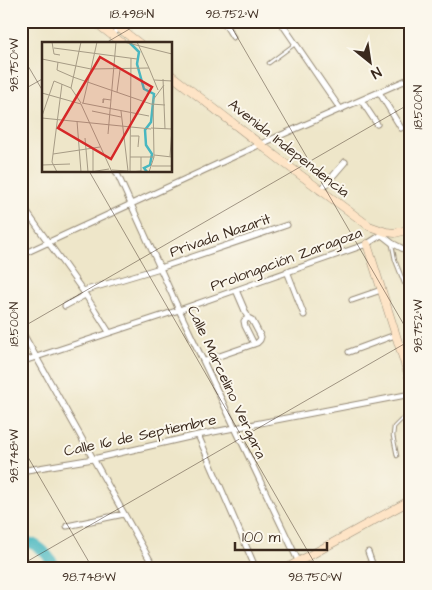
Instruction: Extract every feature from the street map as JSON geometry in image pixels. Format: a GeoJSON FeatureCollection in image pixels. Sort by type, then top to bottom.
{"type":"FeatureCollection","features":[{"type":"Feature","properties":{"kind":"main road"},"geometry":{"type":"LineString","coordinates":[[94,21],[120,42]]}},
{"type":"Feature","properties":{"kind":"main road"},"geometry":{"type":"LineString","coordinates":[[110,21],[137,42]]}},
{"type":"Feature","properties":{"kind":"main road","name":"Avenida Independencia"},"geometry":{"type":"LineString","coordinates":[[172,76],[320,191],[369,226],[388,234]]}},
{"type":"Feature","properties":{"kind":"main road"},"geometry":{"type":"LineString","coordinates":[[388,234],[411,229]]}},
{"type":"Feature","properties":{"kind":"main road"},"geometry":{"type":"LineString","coordinates":[[367,244],[411,383]]}},
{"type":"Feature","properties":{"kind":"main road"},"geometry":{"type":"LineString","coordinates":[[285,569],[300,565],[411,500]]}},
{"type":"Feature","properties":{"kind":"street"},"geometry":{"type":"LineString","coordinates":[[112,36],[126,21]]}},
{"type":"Feature","properties":{"kind":"street"},"geometry":{"type":"LineString","coordinates":[[223,21],[233,37]]}},
{"type":"Feature","properties":{"kind":"street"},"geometry":{"type":"LineString","coordinates":[[280,21],[341,110]]}},
{"type":"Feature","properties":{"kind":"street"},"geometry":{"type":"LineString","coordinates":[[21,255],[261,144],[411,78]]}},
{"type":"Feature","properties":{"kind":"street"},"geometry":{"type":"LineString","coordinates":[[379,92],[400,128]]}},
{"type":"Feature","properties":{"kind":"street"},"geometry":{"type":"LineString","coordinates":[[361,100],[377,124]]}},
{"type":"Feature","properties":{"kind":"street"},"geometry":{"type":"LineString","coordinates":[[320,191],[346,162]]}},
{"type":"Feature","properties":{"kind":"street","name":"Calle Marcelino Vergara"},"geometry":{"type":"LineString","coordinates":[[116,172],[179,310],[205,361],[300,565]]}},
{"type":"Feature","properties":{"kind":"street"},"geometry":{"type":"LineString","coordinates":[[21,204],[49,242],[109,332]]}},
{"type":"Feature","properties":{"kind":"street","name":"Privada Nazarit"},"geometry":{"type":"LineString","coordinates":[[65,306],[84,293],[287,225]]}},
{"type":"Feature","properties":{"kind":"street","name":"Avenida Independencia"},"geometry":{"type":"LineString","coordinates":[[388,234],[392,243],[411,253]]}},
{"type":"Feature","properties":{"kind":"street","name":"Prolongación Zaragoza"},"geometry":{"type":"LineString","coordinates":[[21,362],[179,310],[367,244],[388,234]]}},
{"type":"Feature","properties":{"kind":"street"},"geometry":{"type":"LineString","coordinates":[[287,271],[304,315]]}},
{"type":"Feature","properties":{"kind":"street"},"geometry":{"type":"LineString","coordinates":[[236,290],[247,319],[245,326],[255,343]]}},
{"type":"Feature","properties":{"kind":"street"},"geometry":{"type":"LineString","coordinates":[[352,300],[381,290]]}},
{"type":"Feature","properties":{"kind":"street"},"geometry":{"type":"LineString","coordinates":[[205,361],[260,340],[261,337],[252,320],[247,319]]}},
{"type":"Feature","properties":{"kind":"street"},"geometry":{"type":"LineString","coordinates":[[21,330],[155,569]]}},
{"type":"Feature","properties":{"kind":"street"},"geometry":{"type":"LineString","coordinates":[[349,352],[395,335]]}},
{"type":"Feature","properties":{"kind":"street","name":"Calle 16 de Septiembre"},"geometry":{"type":"LineString","coordinates":[[21,471],[93,459],[198,435],[411,394]]}},
{"type":"Feature","properties":{"kind":"street"},"geometry":{"type":"LineString","coordinates":[[198,435],[256,569]]}},
{"type":"Feature","properties":{"kind":"street"},"geometry":{"type":"LineString","coordinates":[[67,526],[124,514]]}},
{"type":"Feature","properties":{"kind":"street"},"geometry":{"type":"LineString","coordinates":[[368,552],[374,569]]}},
{"type":"Feature","properties":{"kind":"lane"},"geometry":{"type":"LineString","coordinates":[[269,63],[295,44]]}},
{"type":"Feature","properties":{"kind":"lane"},"geometry":{"type":"LineString","coordinates":[[392,243],[395,260],[404,283]]}},
{"type":"Feature","properties":{"kind":"lane"},"geometry":{"type":"LineString","coordinates":[[397,456],[393,436],[394,427],[401,420],[411,416]]}},
{"type":"Feature","properties":{"kind":"waterway"},"geometry":{"type":"LineString","coordinates":[[21,541],[38,547],[57,569]]}}]}
